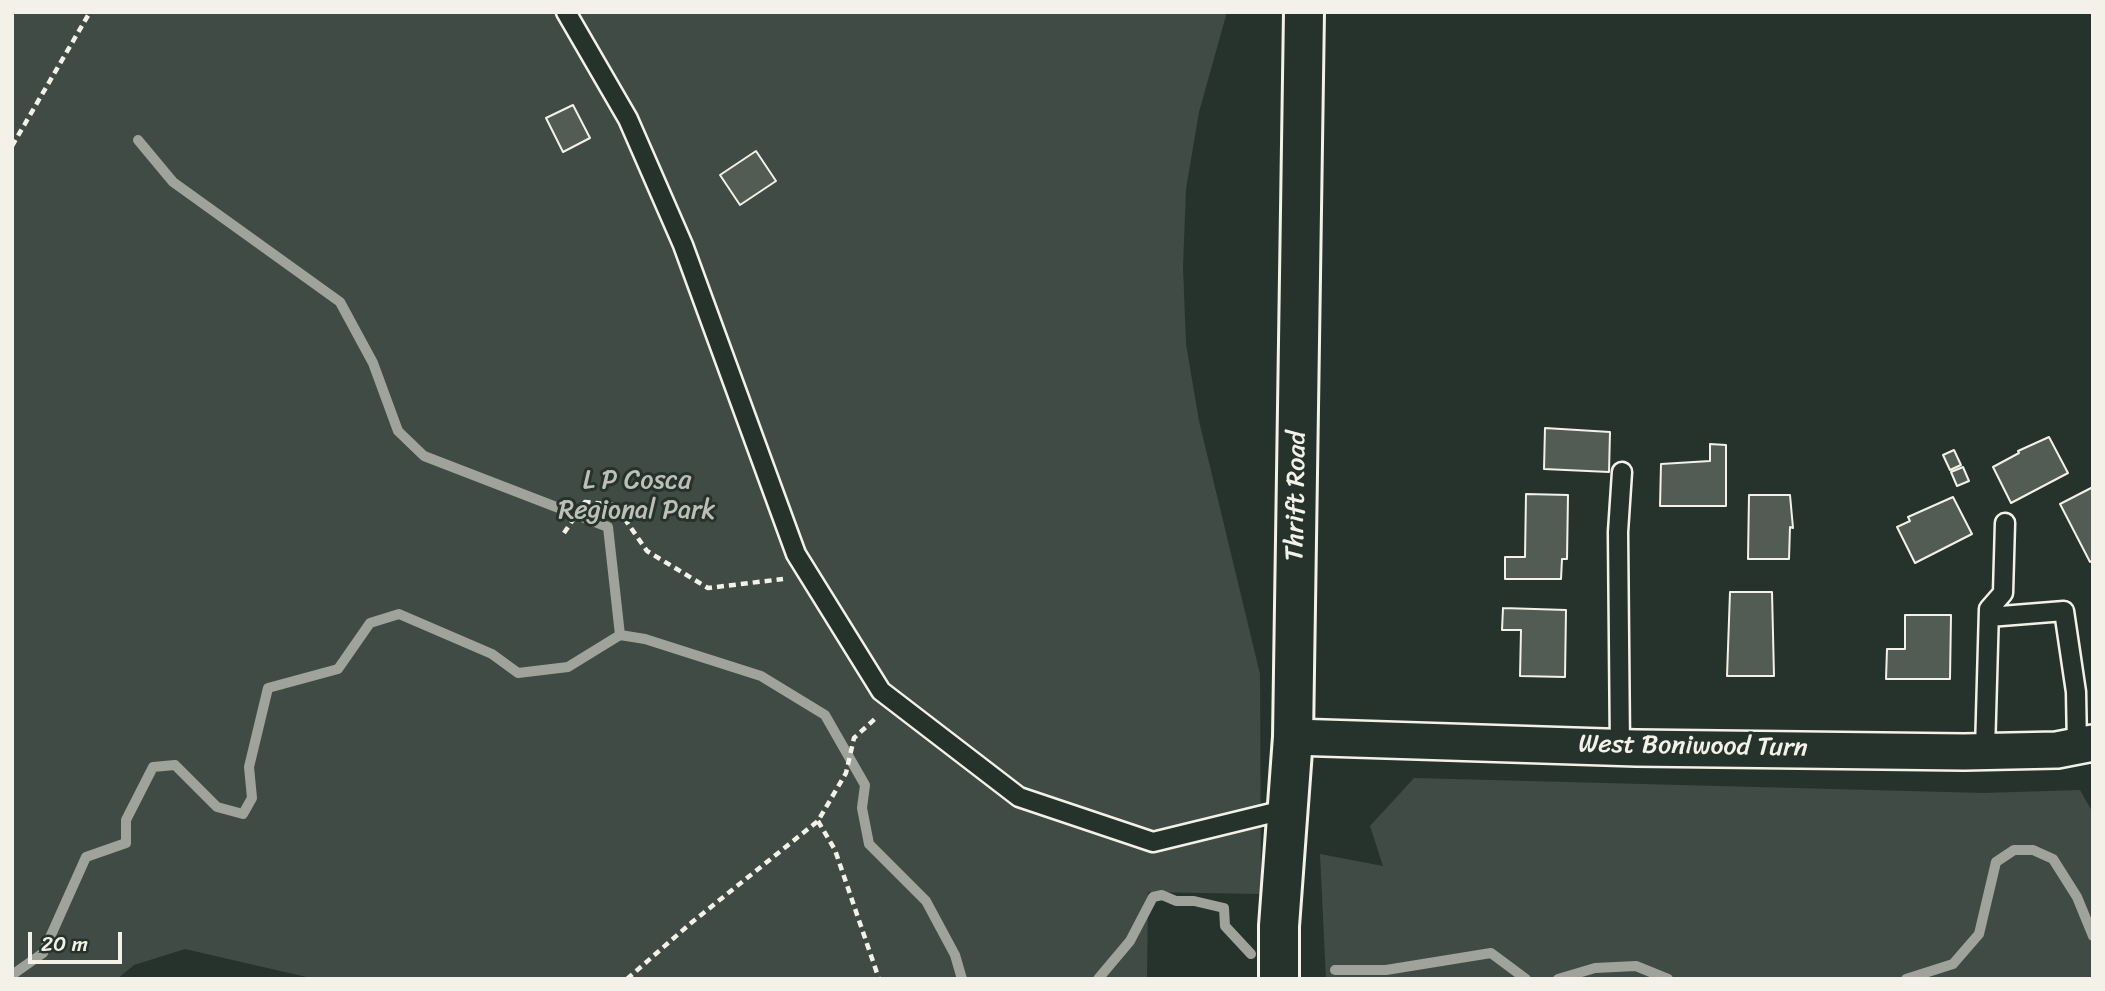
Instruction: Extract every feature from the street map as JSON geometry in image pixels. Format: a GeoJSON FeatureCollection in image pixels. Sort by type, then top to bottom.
{"type":"FeatureCollection","features":[{"type":"Feature","properties":{"kind":"street","name":"Thrift Road"},"geometry":{"type":"LineString","coordinates":[[1279,979],[1279,926],[1293,737],[1304,12]]}},
{"type":"Feature","properties":{"kind":"street","name":"West Boniwood Turn"},"geometry":{"type":"LineString","coordinates":[[1293,737],[1620,747],[1985,751],[2085,745]]}},
{"type":"Feature","properties":{"kind":"lane"},"geometry":{"type":"LineString","coordinates":[[566,12],[628,119],[683,245],[796,555],[881,691],[1018,797],[1153,842],[1288,809]]}},
{"type":"Feature","properties":{"kind":"lane"},"geometry":{"type":"LineString","coordinates":[[1620,747],[1618,544],[1622,472]]}},
{"type":"Feature","properties":{"kind":"lane"},"geometry":{"type":"LineString","coordinates":[[1985,751],[1989,609],[2003,593],[2005,523]]}},
{"type":"Feature","properties":{"kind":"lane"},"geometry":{"type":"LineString","coordinates":[[1989,617],[2064,611],[2085,745]]}},
{"type":"Feature","properties":{"kind":"path"},"geometry":{"type":"LineString","coordinates":[[12,146],[90,12]]}},
{"type":"Feature","properties":{"kind":"path"},"geometry":{"type":"LineString","coordinates":[[564,534],[585,502],[615,505],[647,551],[708,588],[773,582],[808,572]]}},
{"type":"Feature","properties":{"kind":"path"},"geometry":{"type":"LineString","coordinates":[[627,979],[691,923],[818,821],[846,773],[855,738]]}},
{"type":"Feature","properties":{"kind":"path"},"geometry":{"type":"LineString","coordinates":[[818,821],[835,850],[879,979]]}},
{"type":"Feature","properties":{"kind":"green space","name":"L P Cosca Regional Park"},"geometry":{"type":"Polygon","coordinates":[[[12,12],[1227,12],[1199,112],[1186,189],[1183,267],[1186,344],[1199,421],[1260,674],[1261,894],[1148,892],[1147,979],[315,979],[185,949],[134,965],[117,979],[12,979],[12,12]]]}},
{"type":"Feature","properties":{"kind":"green space"},"geometry":{"type":"Polygon","coordinates":[[[1414,778],[1984,793],[2080,790],[2093,813],[2093,979],[1326,979],[1320,854],[1383,866],[1370,826],[1414,778]]]}},
{"type":"Feature","properties":{"kind":"building"},"geometry":{"type":"Polygon","coordinates":[[[573,105],[590,138],[563,152],[546,118],[573,105]]]}},
{"type":"Feature","properties":{"kind":"building"},"geometry":{"type":"Polygon","coordinates":[[[756,151],[776,181],[740,205],[720,175],[756,151]]]}},
{"type":"Feature","properties":{"kind":"building"},"geometry":{"type":"Polygon","coordinates":[[[1545,428],[1610,432],[1609,472],[1544,469],[1545,428]]]}},
{"type":"Feature","properties":{"kind":"building"},"geometry":{"type":"Polygon","coordinates":[[[2049,437],[2068,473],[2011,503],[1993,467],[2019,453],[2018,451],[2049,437]]]}},
{"type":"Feature","properties":{"kind":"building"},"geometry":{"type":"Polygon","coordinates":[[[1710,444],[1726,445],[1726,506],[1660,506],[1661,464],[1710,461],[1710,444]]]}},
{"type":"Feature","properties":{"kind":"building"},"geometry":{"type":"Polygon","coordinates":[[[1954,450],[1961,465],[1950,470],[1943,455],[1954,450]]]}},
{"type":"Feature","properties":{"kind":"building"},"geometry":{"type":"Polygon","coordinates":[[[1963,467],[1969,481],[1957,486],[1951,472],[1963,467]]]}},
{"type":"Feature","properties":{"kind":"building"},"geometry":{"type":"Polygon","coordinates":[[[2093,487],[2093,560],[2090,562],[2060,504],[2093,487]]]}},
{"type":"Feature","properties":{"kind":"building"},"geometry":{"type":"Polygon","coordinates":[[[1526,494],[1568,495],[1567,559],[1562,559],[1561,579],[1505,579],[1505,557],[1525,557],[1526,494]]]}},
{"type":"Feature","properties":{"kind":"building"},"geometry":{"type":"Polygon","coordinates":[[[1749,495],[1790,495],[1793,528],[1790,527],[1789,559],[1748,559],[1749,495]]]}},
{"type":"Feature","properties":{"kind":"building"},"geometry":{"type":"Polygon","coordinates":[[[1953,497],[1972,534],[1915,563],[1897,527],[1910,521],[1908,517],[1953,497]]]}},
{"type":"Feature","properties":{"kind":"building"},"geometry":{"type":"Polygon","coordinates":[[[1730,592],[1772,592],[1774,676],[1727,676],[1730,592]]]}},
{"type":"Feature","properties":{"kind":"building"},"geometry":{"type":"Polygon","coordinates":[[[1503,608],[1566,610],[1565,677],[1520,676],[1521,630],[1502,630],[1503,608]]]}},
{"type":"Feature","properties":{"kind":"building"},"geometry":{"type":"Polygon","coordinates":[[[1905,615],[1951,615],[1950,679],[1886,679],[1887,649],[1905,649],[1905,615]]]}},
{"type":"Feature","properties":{"kind":"waterway"},"geometry":{"type":"LineString","coordinates":[[138,140],[173,182],[340,302],[373,363],[398,431],[424,456],[608,527],[620,635],[645,639],[761,676],[825,715],[865,785],[862,808],[869,844],[926,901],[955,955],[962,979]]}},
{"type":"Feature","properties":{"kind":"waterway"},"geometry":{"type":"LineString","coordinates":[[12,975],[43,953],[86,857],[126,843],[126,820],[153,767],[175,765],[217,807],[243,814],[252,798],[249,767],[268,688],[338,669],[370,623],[399,614],[492,654],[518,673],[568,667],[620,635]]}},
{"type":"Feature","properties":{"kind":"waterway"},"geometry":{"type":"LineString","coordinates":[[1906,979],[1953,964],[1979,934],[1996,862],[2014,850],[2033,850],[2053,859],[2077,897],[2093,936]]}},
{"type":"Feature","properties":{"kind":"waterway"},"geometry":{"type":"LineString","coordinates":[[1098,979],[1130,941],[1153,897],[1162,895],[1176,901],[1194,901],[1224,908],[1225,926],[1251,954]]}},
{"type":"Feature","properties":{"kind":"waterway"},"geometry":{"type":"LineString","coordinates":[[1335,970],[1386,970],[1491,953],[1526,979]]}},
{"type":"Feature","properties":{"kind":"waterway"},"geometry":{"type":"LineString","coordinates":[[1558,979],[1595,968],[1636,966],[1668,979]]}}]}
